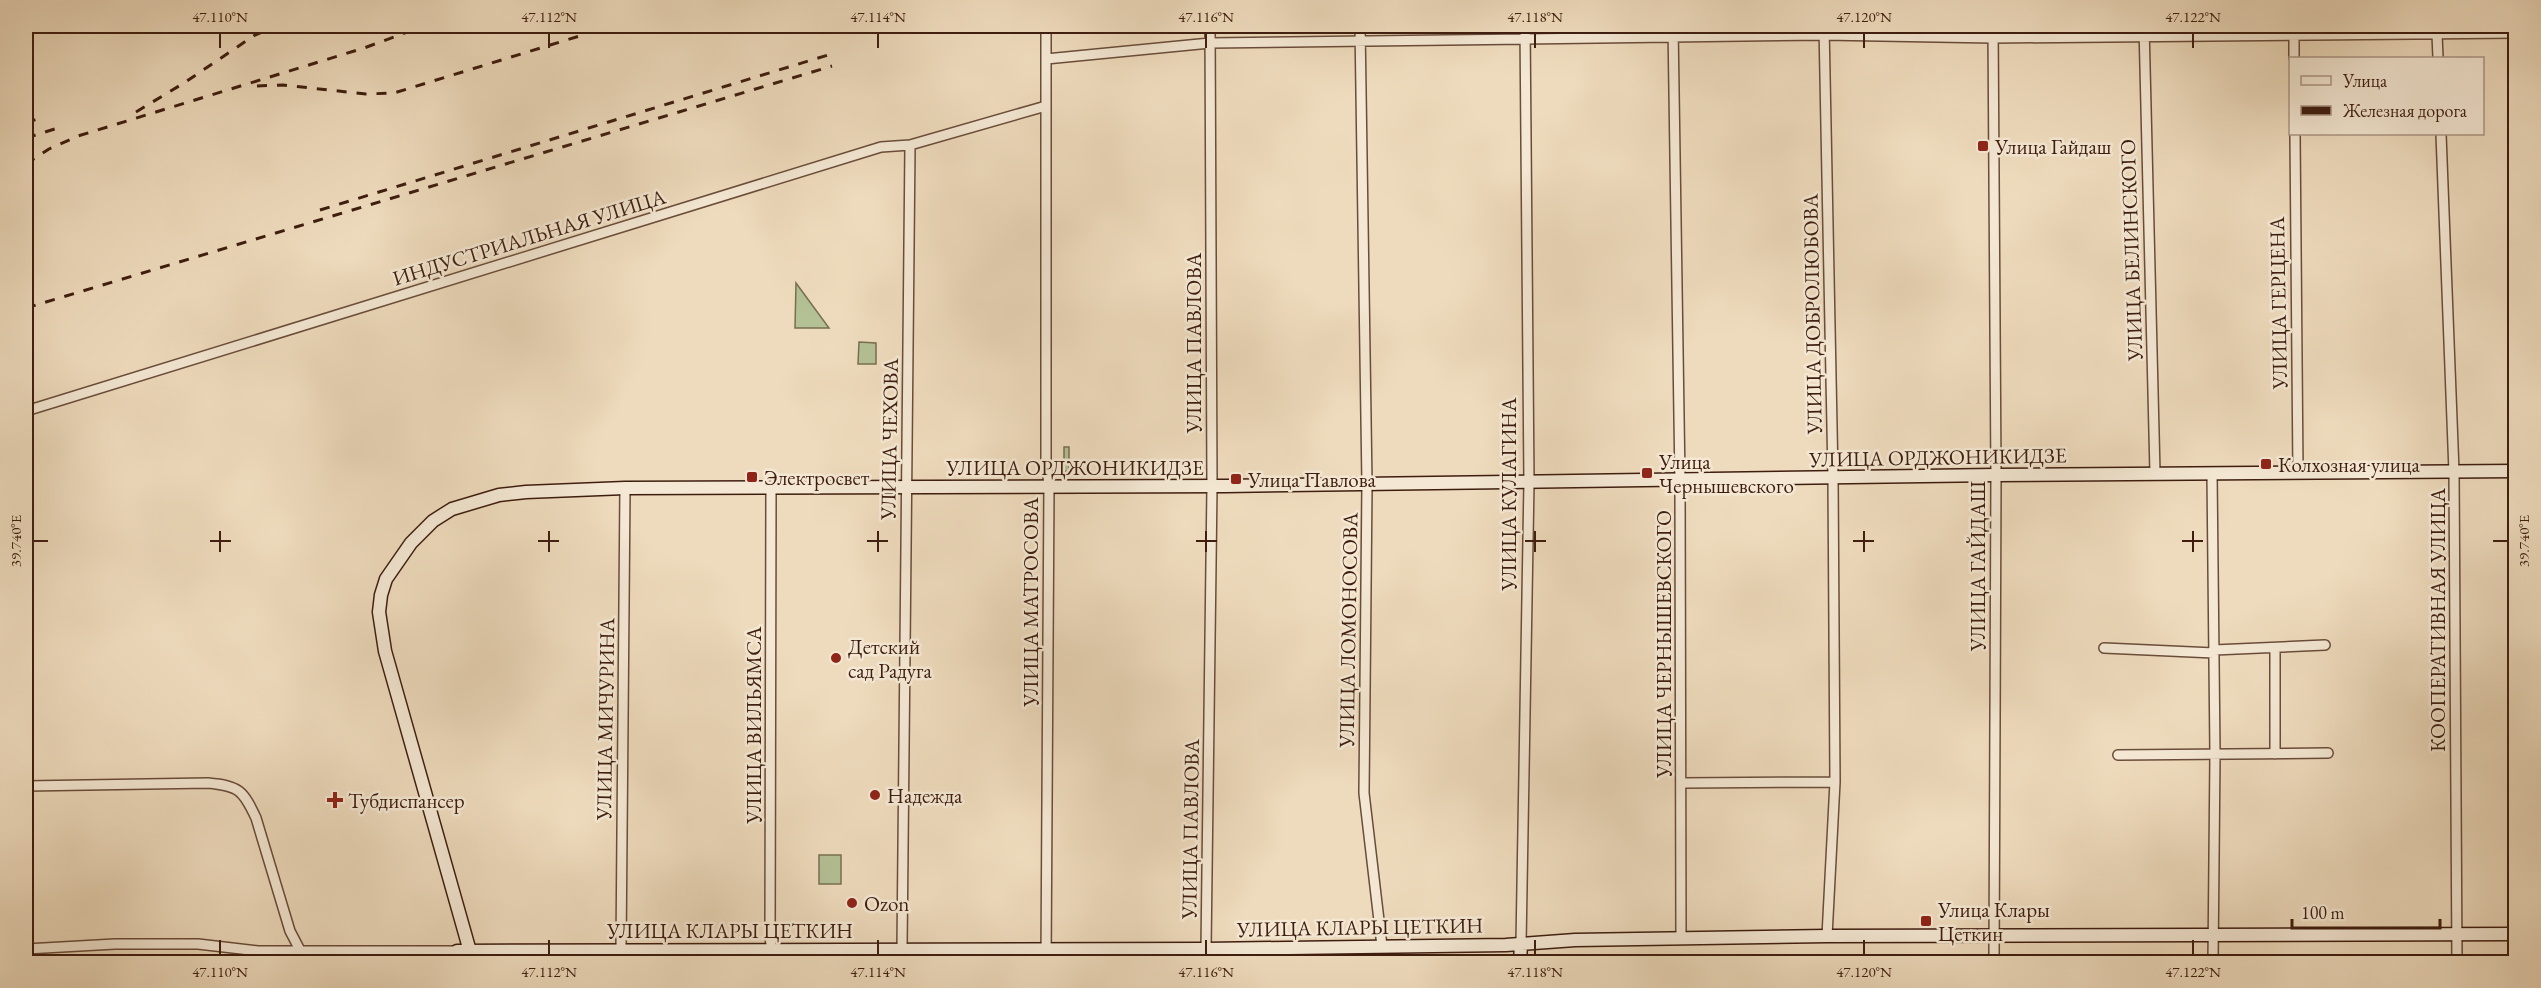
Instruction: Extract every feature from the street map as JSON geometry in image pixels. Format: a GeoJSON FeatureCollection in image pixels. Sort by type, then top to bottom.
{"type":"FeatureCollection","features":[{"type":"Feature","properties":{"kind":"street","name":"УЛИЦА МАТРОСОВА"},"geometry":{"type":"LineString","coordinates":[[1046,26],[1046,459],[1049,486],[1046,963]]}},
{"type":"Feature","properties":{"kind":"street","name":"УЛИЦА ПАВЛОВА"},"geometry":{"type":"LineString","coordinates":[[1206,949],[1212,486],[1210,26]]}},
{"type":"Feature","properties":{"kind":"street","name":"УЛИЦА ЛОМОНОСОВА"},"geometry":{"type":"LineString","coordinates":[[1360,26],[1367,484],[1364,793],[1382,946]]}},
{"type":"Feature","properties":{"kind":"street","name":"УЛИЦА КУЛАГИНА"},"geometry":{"type":"LineString","coordinates":[[1520,963],[1529,482],[1525,26]]}},
{"type":"Feature","properties":{"kind":"street","name":"УЛИЦА ЧЕРНЫШЕВСКОГО"},"geometry":{"type":"LineString","coordinates":[[1673,26],[1680,481],[1681,939]]}},
{"type":"Feature","properties":{"kind":"street","name":"УЛИЦА ГАЙДАШ"},"geometry":{"type":"LineString","coordinates":[[1993,26],[1996,475],[1994,963]]}},
{"type":"Feature","properties":{"kind":"street","name":"УЛИЦА БЕЛИНСКОГО"},"geometry":{"type":"LineString","coordinates":[[2144,26],[2155,473]]}},
{"type":"Feature","properties":{"kind":"street"},"geometry":{"type":"LineString","coordinates":[[1046,58],[1210,43],[1672,37],[1824,30],[1993,38],[2516,33]]}},
{"type":"Feature","properties":{"kind":"street","name":"УЛИЦА ДОБРОЛЮБОВА"},"geometry":{"type":"LineString","coordinates":[[1824,30],[1833,477],[1835,782],[1827,936]]}},
{"type":"Feature","properties":{"kind":"street"},"geometry":{"type":"LineString","coordinates":[[2438,34],[2438,57]]}},
{"type":"Feature","properties":{"kind":"street"},"geometry":{"type":"LineString","coordinates":[[2294,35],[2294,57]]}},
{"type":"Feature","properties":{"kind":"street","name":"ИНДУСТРИАЛЬНАЯ УЛИЦА"},"geometry":{"type":"LineString","coordinates":[[26,411],[881,147],[910,144],[1046,106]]}},
{"type":"Feature","properties":{"kind":"street","name":"УЛИЦА ГЕРЦЕНА"},"geometry":{"type":"LineString","coordinates":[[2295,135],[2298,473]]}},
{"type":"Feature","properties":{"kind":"street","name":"КООПЕРАТИВНАЯ УЛИЦА"},"geometry":{"type":"LineString","coordinates":[[2441,135],[2454,472],[2457,963]]}},
{"type":"Feature","properties":{"kind":"street","name":"УЛИЦА ЧЕХОВА"},"geometry":{"type":"LineString","coordinates":[[902,949],[910,144]]}},
{"type":"Feature","properties":{"kind":"street","name":"УЛИЦА ОРДЖОНИКИДЗЕ"},"geometry":{"type":"LineString","coordinates":[[472,957],[460,923],[384,651],[379,612],[386,579],[394,564],[424,529],[452,509],[499,495],[625,488],[1212,486],[2155,473],[2516,471]]}},
{"type":"Feature","properties":{"kind":"street"},"geometry":{"type":"LineString","coordinates":[[2212,473],[2215,754],[2213,963]]}},
{"type":"Feature","properties":{"kind":"street","name":"УЛИЦА МИЧУРИНА"},"geometry":{"type":"LineString","coordinates":[[621,950],[625,488]]}},
{"type":"Feature","properties":{"kind":"street","name":"УЛИЦА ВИЛЬЯМСА"},"geometry":{"type":"LineString","coordinates":[[771,488],[770,938],[774,963]]}},
{"type":"Feature","properties":{"kind":"street"},"geometry":{"type":"LineString","coordinates":[[2104,648],[2214,652],[2325,645]]}},
{"type":"Feature","properties":{"kind":"street"},"geometry":{"type":"LineString","coordinates":[[2275,648],[2276,754]]}},
{"type":"Feature","properties":{"kind":"street"},"geometry":{"type":"LineString","coordinates":[[2118,755],[2328,753]]}},
{"type":"Feature","properties":{"kind":"street"},"geometry":{"type":"LineString","coordinates":[[1682,783],[1835,782]]}},
{"type":"Feature","properties":{"kind":"street"},"geometry":{"type":"LineString","coordinates":[[26,786],[208,783],[239,789],[248,800],[256,818],[290,931],[301,952],[303,963]]}},
{"type":"Feature","properties":{"kind":"street"},"geometry":{"type":"LineString","coordinates":[[455,957],[460,923]]}},
{"type":"Feature","properties":{"kind":"street","name":"УЛИЦА КЛАРЫ ЦЕТКИН"},"geometry":{"type":"LineString","coordinates":[[26,949],[115,944],[198,944],[258,951],[472,957],[621,950],[1206,949],[1827,936],[2516,934]]}},
{"type":"Feature","properties":{"kind":"green space"},"geometry":{"type":"Polygon","coordinates":[[[796,283],[829,328],[795,328],[796,283]]]}},
{"type":"Feature","properties":{"kind":"green space"},"geometry":{"type":"Polygon","coordinates":[[[859,342],[876,343],[876,364],[858,364],[859,342]]]}},
{"type":"Feature","properties":{"kind":"green space"},"geometry":{"type":"Polygon","coordinates":[[[1064,447],[1069,447],[1069,472],[1055,469],[1054,465],[1064,465],[1064,447]]]}},
{"type":"Feature","properties":{"kind":"green space"},"geometry":{"type":"Polygon","coordinates":[[[819,855],[841,855],[841,884],[819,884],[819,855]]]}},
{"type":"Feature","properties":{"kind":"railway"},"geometry":{"type":"LineString","coordinates":[[136,112],[255,35],[276,26]]}},
{"type":"Feature","properties":{"kind":"railway"},"geometry":{"type":"LineString","coordinates":[[26,164],[49,149],[78,136],[364,48],[424,26]]}},
{"type":"Feature","properties":{"kind":"railway"},"geometry":{"type":"LineString","coordinates":[[257,86],[283,85],[366,94],[394,93],[586,34]]}},
{"type":"Feature","properties":{"kind":"railway"},"geometry":{"type":"LineString","coordinates":[[320,210],[828,55]]}},
{"type":"Feature","properties":{"kind":"railway"},"geometry":{"type":"LineString","coordinates":[[26,308],[832,66]]}},
{"type":"Feature","properties":{"kind":"railway"},"geometry":{"type":"LineString","coordinates":[[26,123],[43,117]]}},
{"type":"Feature","properties":{"kind":"railway"},"geometry":{"type":"LineString","coordinates":[[26,138],[58,128]]}},
{"type":"Feature","properties":{"kind":"place","name":"Улица Гайдаш"},"geometry":{"type":"Point","coordinates":[1983,146]}},
{"type":"Feature","properties":{"kind":"place","name":"Колхозная улица"},"geometry":{"type":"Point","coordinates":[2266,464]}},
{"type":"Feature","properties":{"kind":"place","name":"Улица Чернышевского"},"geometry":{"type":"Point","coordinates":[1647,473]}},
{"type":"Feature","properties":{"kind":"place","name":"Электросвет"},"geometry":{"type":"Point","coordinates":[752,477]}},
{"type":"Feature","properties":{"kind":"place","name":"Улица Павлова"},"geometry":{"type":"Point","coordinates":[1236,479]}},
{"type":"Feature","properties":{"kind":"place","name":"Детский сад Радуга"},"geometry":{"type":"Point","coordinates":[836,658]}},
{"type":"Feature","properties":{"kind":"place","name":"Надежда"},"geometry":{"type":"Point","coordinates":[875,795]}},
{"type":"Feature","properties":{"kind":"place","name":"Тубдиспансер"},"geometry":{"type":"Point","coordinates":[335,800]}},
{"type":"Feature","properties":{"kind":"place","name":"Ozon"},"geometry":{"type":"Point","coordinates":[852,903]}},
{"type":"Feature","properties":{"kind":"place","name":"Улица Клары Цеткин"},"geometry":{"type":"Point","coordinates":[1926,921]}}]}
